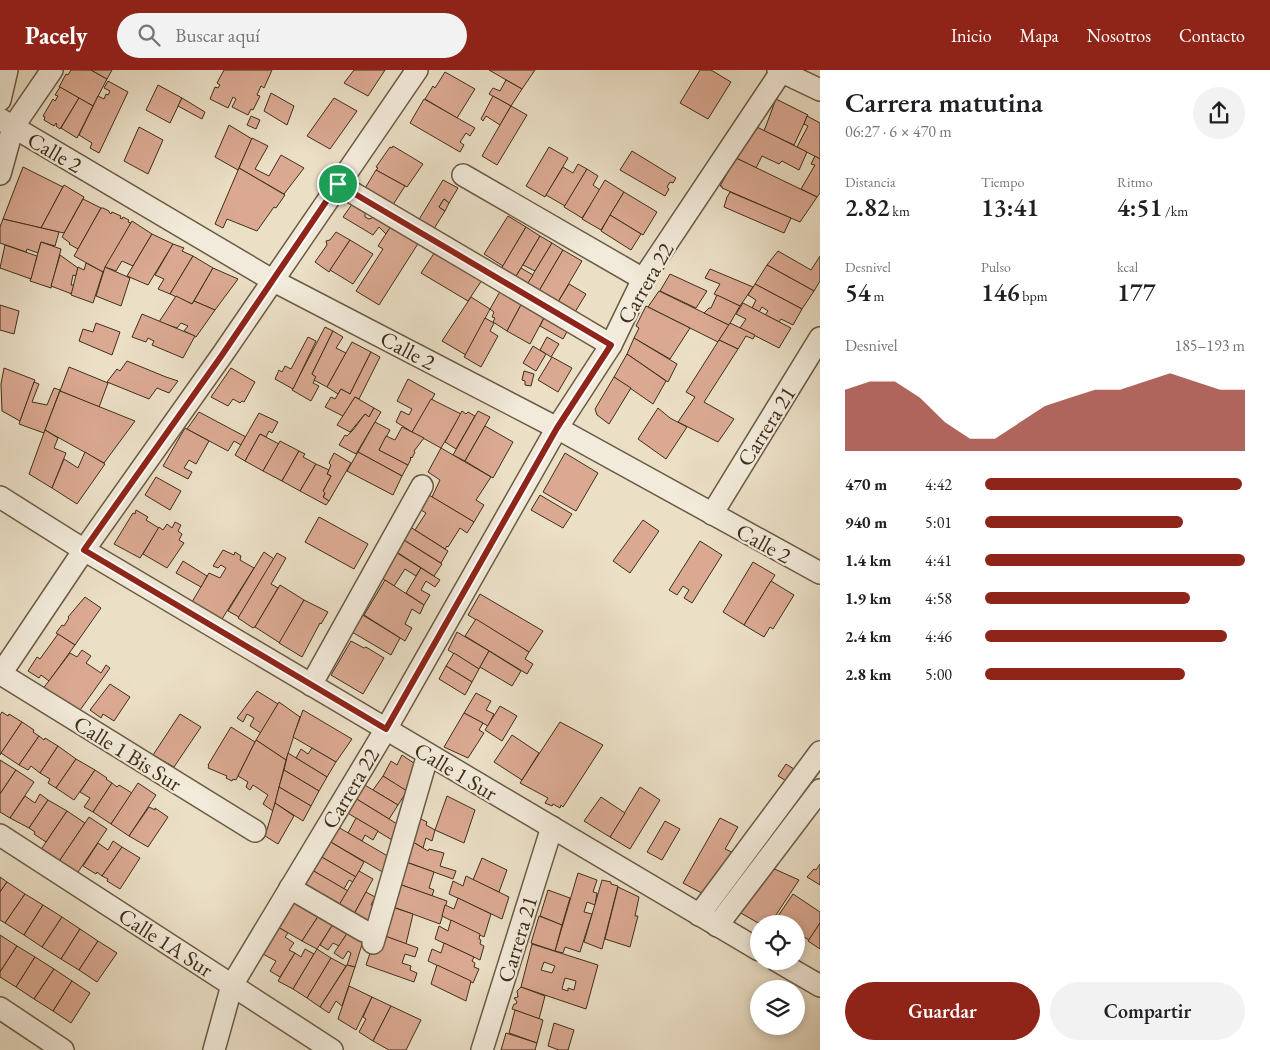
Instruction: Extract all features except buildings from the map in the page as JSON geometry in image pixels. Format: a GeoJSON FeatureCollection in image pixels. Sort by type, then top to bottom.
{"type":"FeatureCollection","features":[{"type":"Feature","properties":{"kind":"street"},"geometry":{"type":"LineString","coordinates":[[0,100],[7,70]]}},
{"type":"Feature","properties":{"kind":"street"},"geometry":{"type":"LineString","coordinates":[[0,174],[6,123],[52,70]]}},
{"type":"Feature","properties":{"kind":"street"},"geometry":{"type":"LineString","coordinates":[[0,675],[84,550],[222,355],[417,70]]}},
{"type":"Feature","properties":{"kind":"street"},"geometry":{"type":"LineString","coordinates":[[780,71],[820,90]]}},
{"type":"Feature","properties":{"kind":"street","name":"Carrera 22"},"geometry":{"type":"LineString","coordinates":[[214,1050],[232,985],[386,729],[557,428],[611,345],[642,279],[780,71]]}},
{"type":"Feature","properties":{"kind":"street","name":"Calle 2"},"geometry":{"type":"LineString","coordinates":[[6,123],[272,280],[557,428],[820,573]]}},
{"type":"Feature","properties":{"kind":"street"},"geometry":{"type":"LineString","coordinates":[[463,175],[642,279]]}},
{"type":"Feature","properties":{"kind":"street"},"geometry":{"type":"LineString","coordinates":[[338,184],[611,345]]}},
{"type":"Feature","properties":{"kind":"street","name":"Carrera 21"},"geometry":{"type":"LineString","coordinates":[[712,514],[820,338]]}},
{"type":"Feature","properties":{"kind":"street"},"geometry":{"type":"LineString","coordinates":[[311,685],[422,486]]}},
{"type":"Feature","properties":{"kind":"street","name":"Calle 1 Sur"},"geometry":{"type":"LineString","coordinates":[[0,497],[84,550],[750,945]]}},
{"type":"Feature","properties":{"kind":"street","name":"Calle 1 Bis Sur"},"geometry":{"type":"LineString","coordinates":[[0,675],[256,832]]}},
{"type":"Feature","properties":{"kind":"street"},"geometry":{"type":"LineString","coordinates":[[699,915],[820,752]]}},
{"type":"Feature","properties":{"kind":"street"},"geometry":{"type":"LineString","coordinates":[[290,888],[368,937],[428,754]]}},
{"type":"Feature","properties":{"kind":"street"},"geometry":{"type":"LineString","coordinates":[[717,926],[820,790]]}},
{"type":"Feature","properties":{"kind":"street","name":"Carrera 21"},"geometry":{"type":"LineString","coordinates":[[482,1050],[552,827]]}},
{"type":"Feature","properties":{"kind":"street","name":"Calle 1A Sur"},"geometry":{"type":"LineString","coordinates":[[0,835],[332,1050]]}},
{"type":"Feature","properties":{"kind":"street"},"geometry":{"type":"LineString","coordinates":[[792,970],[820,986]]}},
{"type":"Feature","properties":{"kind":"street"},"geometry":{"type":"LineString","coordinates":[[0,1008],[63,1050]]}},
{"type":"Feature","properties":{"kind":"route"},"geometry":{"type":"LineString","coordinates":[[338,184],[611,345],[557,428],[386,729],[84,550],[222,355],[338,184]]}}]}
